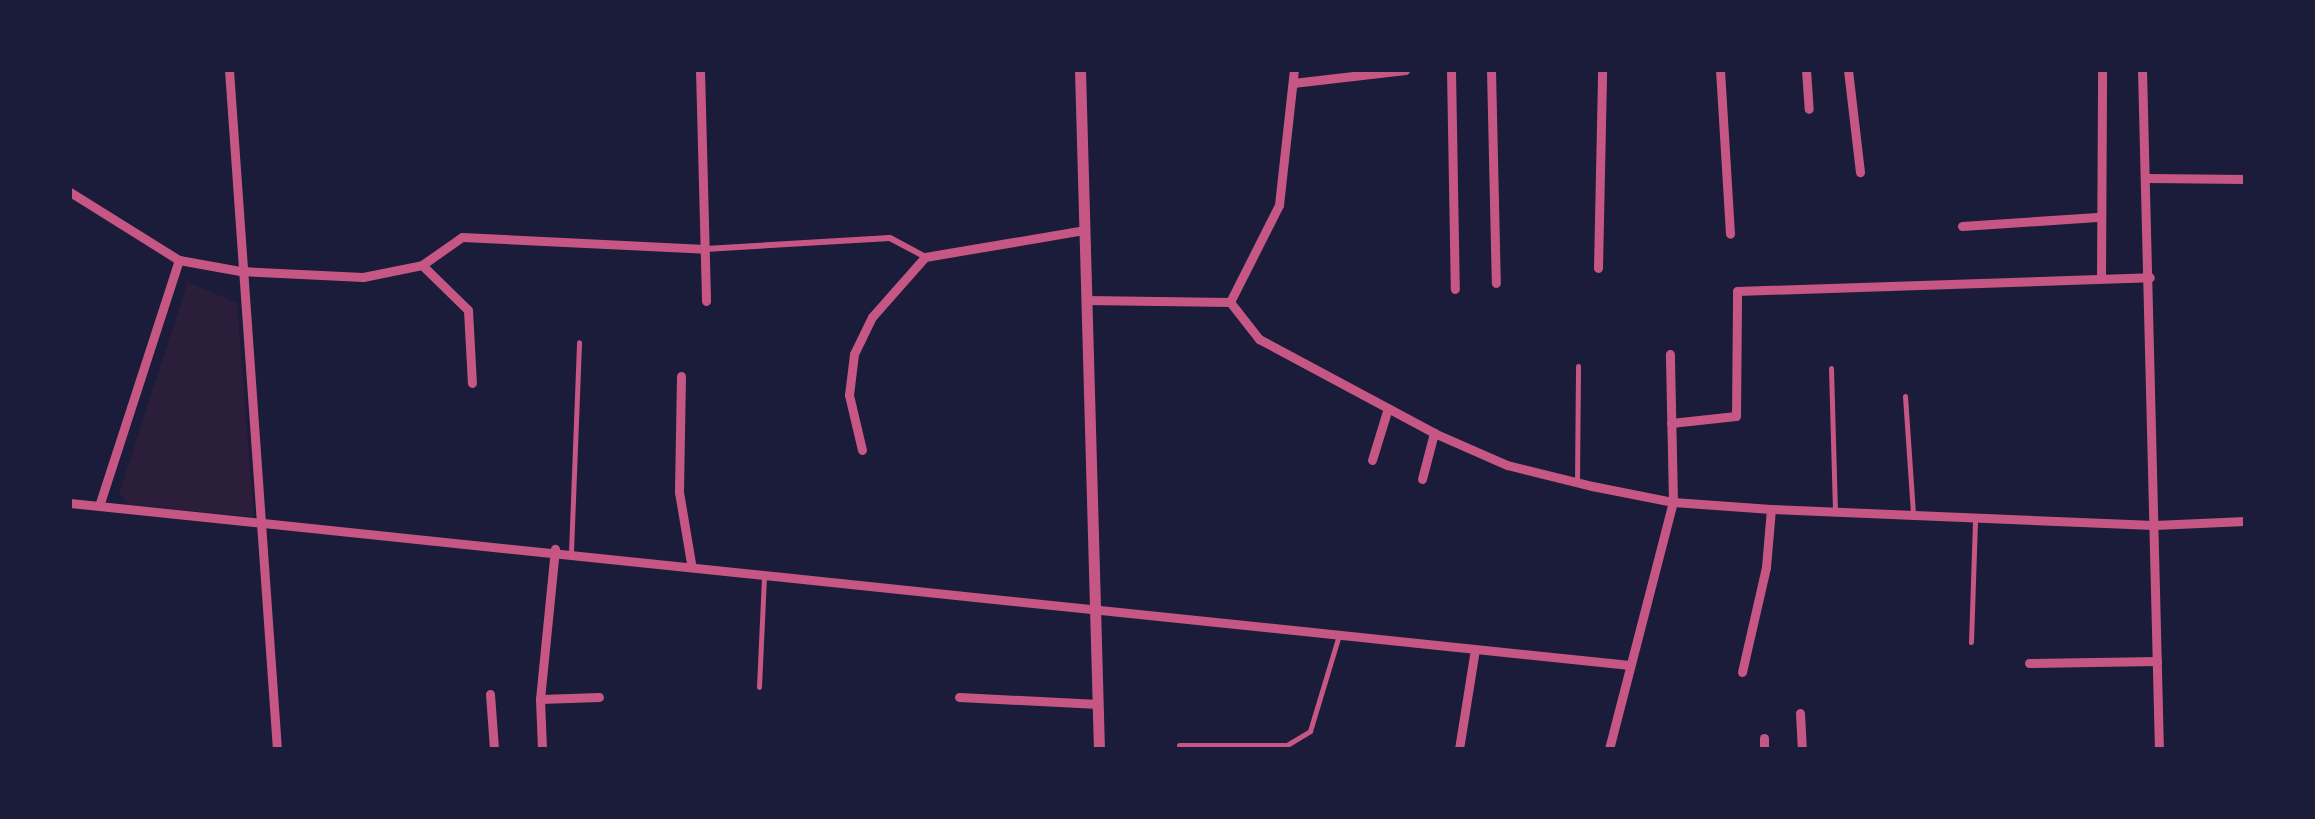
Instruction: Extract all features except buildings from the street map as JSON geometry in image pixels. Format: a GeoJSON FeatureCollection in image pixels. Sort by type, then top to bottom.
{"type":"FeatureCollection","features":[{"type":"Feature","properties":{"kind":"street"},"geometry":{"type":"LineString","coordinates":[[229,70],[240,271],[265,521],[277,749]]}},
{"type":"Feature","properties":{"kind":"street"},"geometry":{"type":"LineString","coordinates":[[700,70],[706,301]]}},
{"type":"Feature","properties":{"kind":"street"},"geometry":{"type":"LineString","coordinates":[[1080,70],[1099,749]]}},
{"type":"Feature","properties":{"kind":"street"},"geometry":{"type":"LineString","coordinates":[[1230,302],[1279,205],[1294,70]]}},
{"type":"Feature","properties":{"kind":"street"},"geometry":{"type":"LineString","coordinates":[[1293,83],[1405,70]]}},
{"type":"Feature","properties":{"kind":"street"},"geometry":{"type":"LineString","coordinates":[[1451,70],[1455,289]]}},
{"type":"Feature","properties":{"kind":"street"},"geometry":{"type":"LineString","coordinates":[[1491,70],[1496,283]]}},
{"type":"Feature","properties":{"kind":"street"},"geometry":{"type":"LineString","coordinates":[[1598,268],[1602,70]]}},
{"type":"Feature","properties":{"kind":"street"},"geometry":{"type":"LineString","coordinates":[[1720,70],[1730,234]]}},
{"type":"Feature","properties":{"kind":"street"},"geometry":{"type":"LineString","coordinates":[[1806,70],[1810,109]]}},
{"type":"Feature","properties":{"kind":"street"},"geometry":{"type":"LineString","coordinates":[[1848,70],[1860,172]]}},
{"type":"Feature","properties":{"kind":"street"},"geometry":{"type":"LineString","coordinates":[[2101,278],[2097,217],[2102,70]]}},
{"type":"Feature","properties":{"kind":"street"},"geometry":{"type":"LineString","coordinates":[[2142,70],[2148,178],[2159,749]]}},
{"type":"Feature","properties":{"kind":"street"},"geometry":{"type":"LineString","coordinates":[[2148,178],[2245,179]]}},
{"type":"Feature","properties":{"kind":"street"},"geometry":{"type":"LineString","coordinates":[[70,192],[178,260],[240,271],[363,277],[422,265],[462,237],[705,249],[890,238],[925,258]]}},
{"type":"Feature","properties":{"kind":"street"},"geometry":{"type":"LineString","coordinates":[[1962,226],[2097,217]]}},
{"type":"Feature","properties":{"kind":"street"},"geometry":{"type":"LineString","coordinates":[[862,450],[849,395],[854,354],[872,317],[925,258],[1084,230]]}},
{"type":"Feature","properties":{"kind":"street"},"geometry":{"type":"LineString","coordinates":[[99,506],[178,260]]}},
{"type":"Feature","properties":{"kind":"street"},"geometry":{"type":"LineString","coordinates":[[422,265],[468,310],[472,383]]}},
{"type":"Feature","properties":{"kind":"street"},"geometry":{"type":"LineString","coordinates":[[1672,422],[1736,416],[1738,291],[2150,277]]}},
{"type":"Feature","properties":{"kind":"street"},"geometry":{"type":"LineString","coordinates":[[1086,300],[1230,302]]}},
{"type":"Feature","properties":{"kind":"street"},"geometry":{"type":"LineString","coordinates":[[1230,302],[1258,339],[1434,433],[1507,465],[1578,482],[1673,502],[1770,509],[2154,525],[2245,521]]}},
{"type":"Feature","properties":{"kind":"street"},"geometry":{"type":"LineString","coordinates":[[1610,749],[1673,502],[1670,354]]}},
{"type":"Feature","properties":{"kind":"street"},"geometry":{"type":"LineString","coordinates":[[682,376],[679,492],[691,563]]}},
{"type":"Feature","properties":{"kind":"street"},"geometry":{"type":"LineString","coordinates":[[1372,460],[1388,408]]}},
{"type":"Feature","properties":{"kind":"street"},"geometry":{"type":"LineString","coordinates":[[1422,479],[1434,433]]}},
{"type":"Feature","properties":{"kind":"street"},"geometry":{"type":"LineString","coordinates":[[70,504],[691,563],[1096,611],[1630,666]]}},
{"type":"Feature","properties":{"kind":"street"},"geometry":{"type":"LineString","coordinates":[[1742,672],[1766,567],[1770,509]]}},
{"type":"Feature","properties":{"kind":"street"},"geometry":{"type":"LineString","coordinates":[[542,749],[540,698],[555,549]]}},
{"type":"Feature","properties":{"kind":"street"},"geometry":{"type":"LineString","coordinates":[[1458,749],[1474,648]]}},
{"type":"Feature","properties":{"kind":"street"},"geometry":{"type":"LineString","coordinates":[[2029,663],[2157,661]]}},
{"type":"Feature","properties":{"kind":"street"},"geometry":{"type":"LineString","coordinates":[[490,694],[494,749]]}},
{"type":"Feature","properties":{"kind":"street"},"geometry":{"type":"LineString","coordinates":[[540,698],[599,696]]}},
{"type":"Feature","properties":{"kind":"street"},"geometry":{"type":"LineString","coordinates":[[959,698],[1098,704]]}},
{"type":"Feature","properties":{"kind":"street"},"geometry":{"type":"LineString","coordinates":[[1800,713],[1802,749]]}},
{"type":"Feature","properties":{"kind":"lane"},"geometry":{"type":"LineString","coordinates":[[571,552],[578,342]]}},
{"type":"Feature","properties":{"kind":"lane"},"geometry":{"type":"LineString","coordinates":[[1578,366],[1578,482]]}},
{"type":"Feature","properties":{"kind":"lane"},"geometry":{"type":"LineString","coordinates":[[1830,368],[1835,511]]}},
{"type":"Feature","properties":{"kind":"lane"},"geometry":{"type":"LineString","coordinates":[[1905,396],[1914,513]]}},
{"type":"Feature","properties":{"kind":"lane"},"geometry":{"type":"LineString","coordinates":[[1971,642],[1975,516]]}},
{"type":"Feature","properties":{"kind":"lane"},"geometry":{"type":"LineString","coordinates":[[759,687],[764,572]]}},
{"type":"Feature","properties":{"kind":"lane"},"geometry":{"type":"LineString","coordinates":[[1179,744],[1287,745],[1310,731],[1339,635]]}},
{"type":"Feature","properties":{"kind":"shaded area"},"geometry":{"type":"Polygon","coordinates":[[[188,282],[237,303],[254,517],[129,505],[119,493],[188,282]]]}}]}
